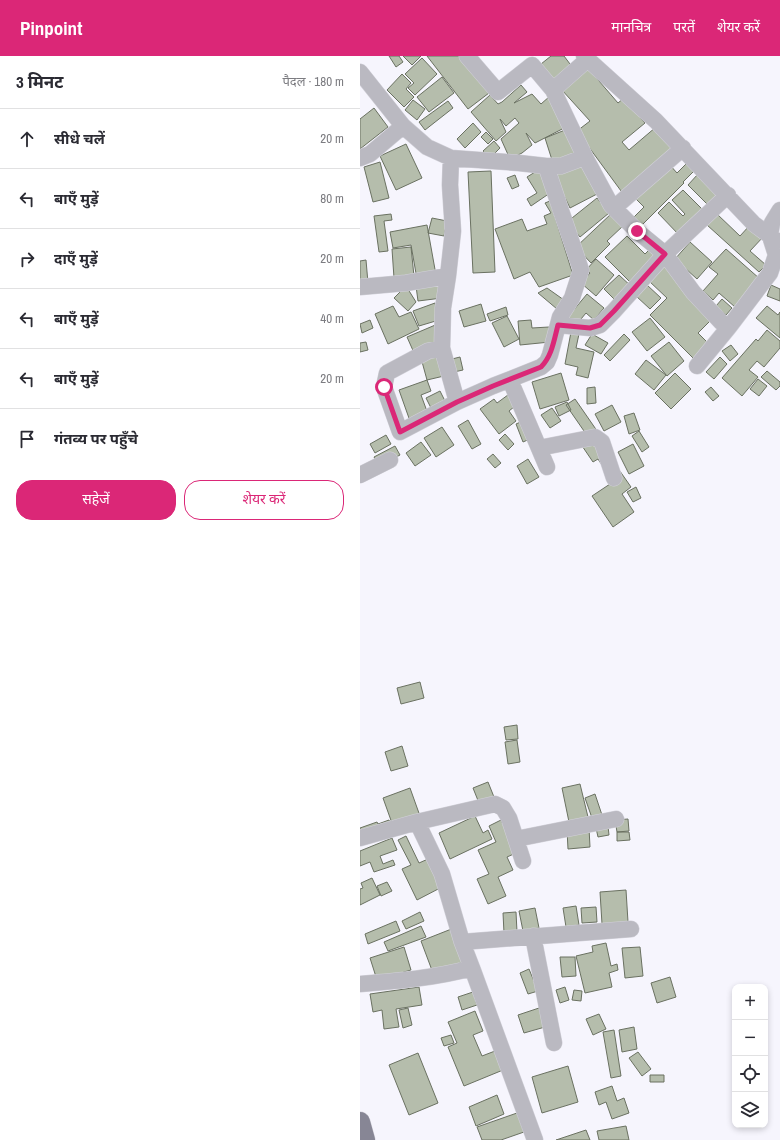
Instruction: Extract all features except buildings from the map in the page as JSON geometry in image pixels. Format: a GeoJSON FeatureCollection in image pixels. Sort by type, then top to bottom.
{"type":"FeatureCollection","features":[{"type":"Feature","properties":{"kind":"main road"},"geometry":{"type":"LineString","coordinates":[[360,1122],[364,1140]]}},
{"type":"Feature","properties":{"kind":"street"},"geometry":{"type":"LineString","coordinates":[[467,56],[498,92],[532,65],[553,90],[585,157],[611,205],[637,231],[665,254],[692,292],[721,322],[729,328]]}},
{"type":"Feature","properties":{"kind":"street"},"geometry":{"type":"LineString","coordinates":[[553,90],[586,58],[656,121],[754,224],[775,240]]}},
{"type":"Feature","properties":{"kind":"street"},"geometry":{"type":"LineString","coordinates":[[360,72],[403,126],[427,147],[451,158],[561,166],[585,157]]}},
{"type":"Feature","properties":{"kind":"street"},"geometry":{"type":"LineString","coordinates":[[360,158],[370,154],[403,126]]}},
{"type":"Feature","properties":{"kind":"street"},"geometry":{"type":"LineString","coordinates":[[614,208],[682,148]]}},
{"type":"Feature","properties":{"kind":"street"},"geometry":{"type":"LineString","coordinates":[[451,158],[450,185],[453,231],[443,308],[442,348],[457,402]]}},
{"type":"Feature","properties":{"kind":"street"},"geometry":{"type":"LineString","coordinates":[[442,348],[428,351],[387,373],[384,387],[400,432],[457,402],[541,367],[547,362],[560,317],[572,298],[581,270],[546,166]]}},
{"type":"Feature","properties":{"kind":"street"},"geometry":{"type":"LineString","coordinates":[[558,325],[590,328],[600,325],[665,254],[728,195]]}},
{"type":"Feature","properties":{"kind":"street"},"geometry":{"type":"LineString","coordinates":[[697,366],[729,328],[770,273],[776,255],[772,223],[780,210]]}},
{"type":"Feature","properties":{"kind":"street"},"geometry":{"type":"LineString","coordinates":[[360,287],[406,283],[448,276]]}},
{"type":"Feature","properties":{"kind":"street"},"geometry":{"type":"LineString","coordinates":[[510,380],[547,467]]}},
{"type":"Feature","properties":{"kind":"street"},"geometry":{"type":"LineString","coordinates":[[539,448],[595,437],[602,442],[614,478]]}},
{"type":"Feature","properties":{"kind":"street"},"geometry":{"type":"LineString","coordinates":[[360,475],[390,460]]}},
{"type":"Feature","properties":{"kind":"street"},"geometry":{"type":"LineString","coordinates":[[360,838],[417,822],[495,804],[502,808],[509,818],[523,861]]}},
{"type":"Feature","properties":{"kind":"street"},"geometry":{"type":"LineString","coordinates":[[516,839],[616,818]]}},
{"type":"Feature","properties":{"kind":"street"},"geometry":{"type":"LineString","coordinates":[[417,822],[442,874],[462,942],[535,1140]]}},
{"type":"Feature","properties":{"kind":"street"},"geometry":{"type":"LineString","coordinates":[[462,942],[630,929]]}},
{"type":"Feature","properties":{"kind":"street"},"geometry":{"type":"LineString","coordinates":[[533,936],[554,1043]]}},
{"type":"Feature","properties":{"kind":"street"},"geometry":{"type":"LineString","coordinates":[[360,984],[410,981],[472,968]]}},
{"type":"Feature","properties":{"kind":"route"},"geometry":{"type":"LineString","coordinates":[[384,387],[400,432],[457,402],[541,367],[547,362],[558,325],[590,328],[600,325],[665,254],[637,231]]}}]}
